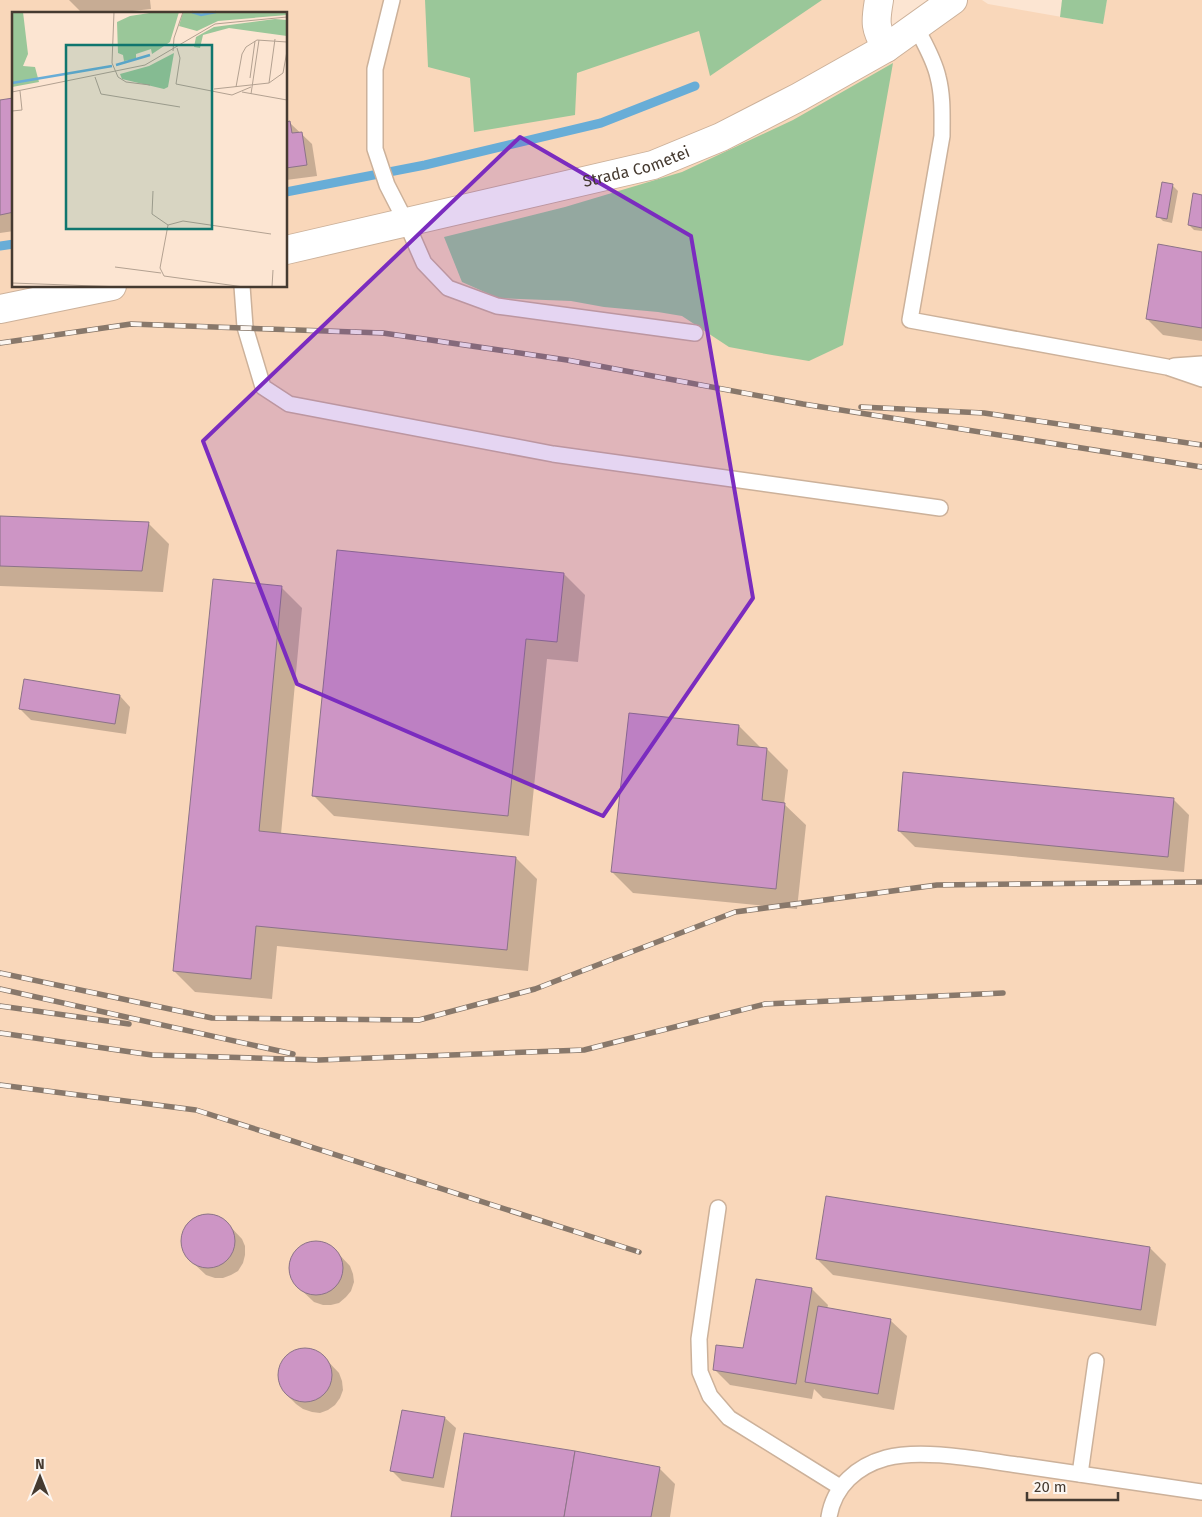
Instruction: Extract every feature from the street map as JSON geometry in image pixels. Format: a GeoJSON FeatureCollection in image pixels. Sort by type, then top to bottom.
{"type":"FeatureCollection","features":[{"type":"Feature","properties":{"kind":"street"},"geometry":{"type":"LineString","coordinates":[[879,0],[876,19],[877,32],[886,48]]}},
{"type":"Feature","properties":{"kind":"street","name":"Strada Cometei"},"geometry":{"type":"LineString","coordinates":[[288,250],[653,165],[721,137],[800,97],[886,48],[953,0]]}},
{"type":"Feature","properties":{"kind":"street"},"geometry":{"type":"LineString","coordinates":[[0,309],[102,288]]}},
{"type":"Feature","properties":{"kind":"lane"},"geometry":{"type":"LineString","coordinates":[[392,0],[375,69],[374,150],[387,185],[424,263],[448,288],[497,306],[695,333]]}},
{"type":"Feature","properties":{"kind":"lane"},"geometry":{"type":"LineString","coordinates":[[916,27],[928,50],[938,76],[942,106],[942,136],[910,320],[1166,367],[1202,379]]}},
{"type":"Feature","properties":{"kind":"lane"},"geometry":{"type":"LineString","coordinates":[[242,288],[245,327],[263,387],[289,404],[553,454],[940,508]]}},
{"type":"Feature","properties":{"kind":"lane"},"geometry":{"type":"LineString","coordinates":[[1166,367],[1202,364]]}},
{"type":"Feature","properties":{"kind":"lane"},"geometry":{"type":"LineString","coordinates":[[718,1208],[699,1339],[700,1372],[710,1396],[729,1418],[840,1487]]}},
{"type":"Feature","properties":{"kind":"lane"},"geometry":{"type":"LineString","coordinates":[[1080,1474],[1096,1361]]}},
{"type":"Feature","properties":{"kind":"lane"},"geometry":{"type":"LineString","coordinates":[[829,1517],[840,1487],[860,1469],[886,1458],[917,1454],[966,1458],[1202,1492]]}},
{"type":"Feature","properties":{"kind":"highlighted area"},"geometry":{"type":"Polygon","coordinates":[[[520,137],[691,236],[753,598],[603,816],[297,684],[203,441],[520,137]]]}},
{"type":"Feature","properties":{"kind":"shaded area"},"geometry":{"type":"Polygon","coordinates":[[[0,0],[879,0],[886,48],[953,0],[982,0],[988,4],[1102,24],[1107,0],[1202,0],[1202,1517],[0,1517],[0,0]]]}},
{"type":"Feature","properties":{"kind":"green space"},"geometry":{"type":"Polygon","coordinates":[[[425,0],[822,0],[710,76],[699,31],[577,73],[575,115],[474,132],[470,78],[428,67],[425,0]]]}},
{"type":"Feature","properties":{"kind":"green space"},"geometry":{"type":"Polygon","coordinates":[[[1062,0],[1107,0],[1103,24],[1060,17],[1062,0]]]}},
{"type":"Feature","properties":{"kind":"green space"},"geometry":{"type":"Polygon","coordinates":[[[893,63],[843,345],[809,361],[772,355],[729,347],[682,316],[604,307],[571,301],[498,298],[462,282],[444,237],[565,207],[682,172],[793,120],[893,63]]]}},
{"type":"Feature","properties":{"kind":"building"},"geometry":{"type":"Polygon","coordinates":[[[12,98],[12,212],[0,215],[0,100],[12,98]]]}},
{"type":"Feature","properties":{"kind":"building"},"geometry":{"type":"Polygon","coordinates":[[[290,121],[292,133],[302,132],[307,165],[288,168],[288,122],[290,121]]]}},
{"type":"Feature","properties":{"kind":"building"},"geometry":{"type":"Polygon","coordinates":[[[1162,182],[1173,184],[1167,219],[1156,217],[1162,182]]]}},
{"type":"Feature","properties":{"kind":"building"},"geometry":{"type":"Polygon","coordinates":[[[1193,193],[1202,195],[1202,228],[1188,225],[1193,193]]]}},
{"type":"Feature","properties":{"kind":"building"},"geometry":{"type":"Polygon","coordinates":[[[1158,244],[1202,252],[1202,328],[1146,319],[1158,244]]]}},
{"type":"Feature","properties":{"kind":"building"},"geometry":{"type":"Polygon","coordinates":[[[0,516],[149,522],[142,571],[0,566],[0,516]]]}},
{"type":"Feature","properties":{"kind":"building"},"geometry":{"type":"Polygon","coordinates":[[[337,550],[564,573],[557,642],[526,639],[508,816],[312,796],[337,550]]]}},
{"type":"Feature","properties":{"kind":"building"},"geometry":{"type":"Polygon","coordinates":[[[213,579],[282,586],[259,831],[516,857],[507,950],[256,926],[251,979],[173,971],[213,579]]]}},
{"type":"Feature","properties":{"kind":"building"},"geometry":{"type":"Polygon","coordinates":[[[24,679],[120,695],[115,724],[19,709],[24,679]]]}},
{"type":"Feature","properties":{"kind":"building"},"geometry":{"type":"Polygon","coordinates":[[[629,713],[739,725],[737,745],[767,748],[762,800],[785,803],[776,889],[611,872],[629,713]]]}},
{"type":"Feature","properties":{"kind":"building"},"geometry":{"type":"Polygon","coordinates":[[[903,772],[1174,798],[1168,857],[898,831],[903,772]]]}},
{"type":"Feature","properties":{"kind":"building"},"geometry":{"type":"Polygon","coordinates":[[[826,1196],[1150,1247],[1141,1310],[816,1259],[826,1196]]]}},
{"type":"Feature","properties":{"kind":"building"},"geometry":{"type":"Polygon","coordinates":[[[203,1214],[213,1214],[223,1218],[231,1226],[235,1241],[231,1256],[223,1264],[213,1268],[203,1268],[193,1264],[185,1256],[181,1246],[181,1236],[185,1226],[193,1218],[203,1214]]]}},
{"type":"Feature","properties":{"kind":"building"},"geometry":{"type":"Polygon","coordinates":[[[311,1241],[321,1241],[331,1245],[339,1253],[343,1268],[339,1283],[331,1291],[321,1295],[311,1295],[301,1291],[293,1283],[289,1273],[289,1263],[293,1253],[301,1245],[311,1241]]]}},
{"type":"Feature","properties":{"kind":"building"},"geometry":{"type":"Polygon","coordinates":[[[756,1279],[812,1288],[796,1384],[713,1370],[716,1345],[743,1348],[756,1279]]]}},
{"type":"Feature","properties":{"kind":"building"},"geometry":{"type":"Polygon","coordinates":[[[818,1306],[891,1319],[878,1394],[805,1382],[818,1306]]]}},
{"type":"Feature","properties":{"kind":"building"},"geometry":{"type":"Polygon","coordinates":[[[300,1348],[310,1348],[320,1352],[328,1360],[332,1375],[328,1390],[320,1398],[310,1402],[300,1402],[290,1398],[282,1390],[278,1380],[278,1370],[282,1360],[290,1352],[300,1348]]]}},
{"type":"Feature","properties":{"kind":"building"},"geometry":{"type":"Polygon","coordinates":[[[402,1410],[445,1417],[433,1478],[390,1471],[402,1410]]]}},
{"type":"Feature","properties":{"kind":"building"},"geometry":{"type":"Polygon","coordinates":[[[464,1433],[575,1451],[564,1517],[451,1517],[464,1433]]]}},
{"type":"Feature","properties":{"kind":"building"},"geometry":{"type":"Polygon","coordinates":[[[575,1451],[660,1467],[651,1517],[564,1517],[575,1451]]]}},
{"type":"Feature","properties":{"kind":"waterway"},"geometry":{"type":"LineString","coordinates":[[288,192],[425,165],[601,123],[695,86]]}},
{"type":"Feature","properties":{"kind":"waterway"},"geometry":{"type":"LineString","coordinates":[[0,246],[12,244]]}},
{"type":"Feature","properties":{"kind":"railway"},"geometry":{"type":"LineString","coordinates":[[0,343],[131,324],[383,333],[567,360],[803,404],[1202,467]]}},
{"type":"Feature","properties":{"kind":"railway"},"geometry":{"type":"LineString","coordinates":[[861,407],[984,413],[1202,445]]}},
{"type":"Feature","properties":{"kind":"railway"},"geometry":{"type":"LineString","coordinates":[[0,973],[212,1018],[419,1020],[535,989],[735,912],[937,885],[1202,882]]}},
{"type":"Feature","properties":{"kind":"railway"},"geometry":{"type":"LineString","coordinates":[[0,989],[293,1054]]}},
{"type":"Feature","properties":{"kind":"railway"},"geometry":{"type":"LineString","coordinates":[[0,1033],[152,1055],[319,1060],[584,1050],[765,1004],[1003,993]]}},
{"type":"Feature","properties":{"kind":"railway"},"geometry":{"type":"LineString","coordinates":[[0,1006],[129,1024]]}},
{"type":"Feature","properties":{"kind":"railway"},"geometry":{"type":"LineString","coordinates":[[0,1085],[196,1110],[639,1252]]}}]}
